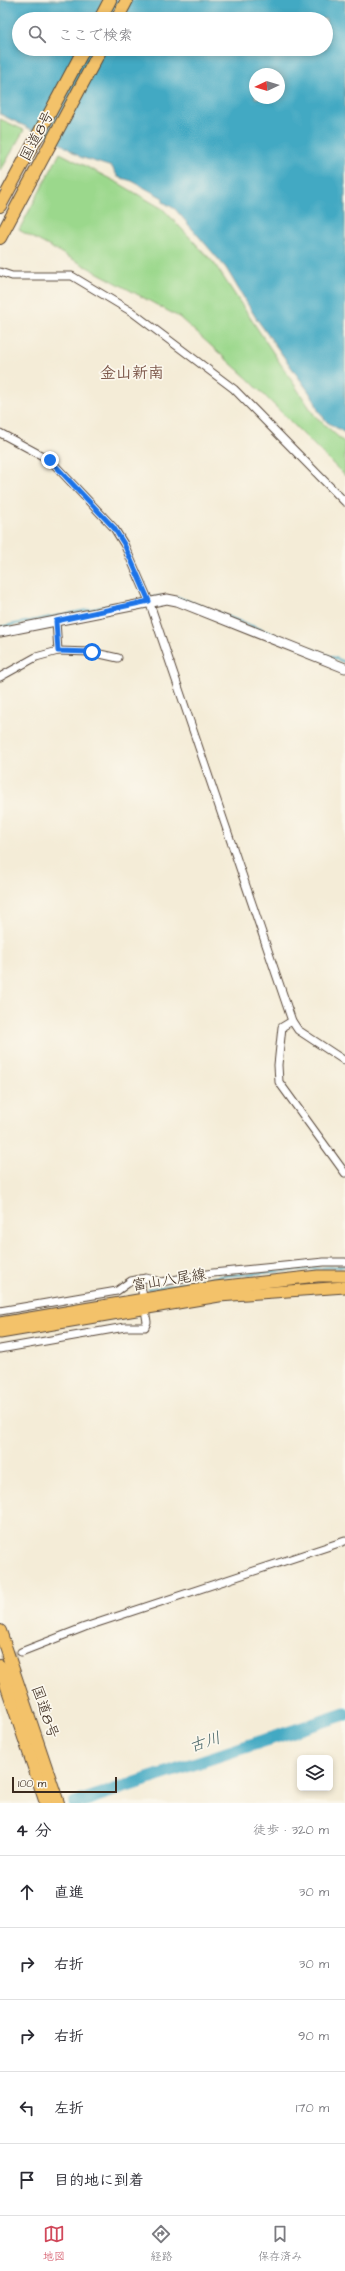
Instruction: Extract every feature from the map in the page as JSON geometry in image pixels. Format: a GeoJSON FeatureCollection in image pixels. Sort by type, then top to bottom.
{"type":"FeatureCollection","features":[{"type":"Feature","properties":{"kind":"highway"},"geometry":{"type":"LineString","coordinates":[[104,12],[110,0]]}},
{"type":"Feature","properties":{"kind":"highway"},"geometry":{"type":"LineString","coordinates":[[121,12],[127,0]]}},
{"type":"Feature","properties":{"kind":"highway","name":"国道8号"},"geometry":{"type":"LineString","coordinates":[[0,206],[80,56]]}},
{"type":"Feature","properties":{"kind":"highway","name":"国道8号"},"geometry":{"type":"LineString","coordinates":[[0,238],[97,56]]}},
{"type":"Feature","properties":{"kind":"highway","name":"国道8号"},"geometry":{"type":"LineString","coordinates":[[0,1631],[58,1803]]}},
{"type":"Feature","properties":{"kind":"highway","name":"国道8号"},"geometry":{"type":"LineString","coordinates":[[0,1666],[44,1800]]}},
{"type":"Feature","properties":{"kind":"highway"},"geometry":{"type":"LineString","coordinates":[[51,1780],[62,1803]]}},
{"type":"Feature","properties":{"kind":"main road","name":"富山八尾線"},"geometry":{"type":"LineString","coordinates":[[0,1333],[265,1281],[318,1276],[345,1276]]}},
{"type":"Feature","properties":{"kind":"main road","name":"富山八尾線"},"geometry":{"type":"LineString","coordinates":[[0,1323],[144,1304],[219,1296],[345,1287]]}},
{"type":"Feature","properties":{"kind":"street"},"geometry":{"type":"LineString","coordinates":[[0,272],[12,276],[72,276],[132,312],[234,389],[345,502]]}},
{"type":"Feature","properties":{"kind":"street"},"geometry":{"type":"LineString","coordinates":[[0,433],[20,442],[50,460],[114,528],[124,544],[149,601],[292,1021],[298,1030],[345,1061]]}},
{"type":"Feature","properties":{"kind":"street"},"geometry":{"type":"LineString","coordinates":[[0,632],[149,601],[167,599],[177,601],[345,668]]}},
{"type":"Feature","properties":{"kind":"street"},"geometry":{"type":"LineString","coordinates":[[56,621],[58,651]]}},
{"type":"Feature","properties":{"kind":"street"},"geometry":{"type":"LineString","coordinates":[[0,677],[36,657],[58,651],[92,652],[118,658]]}},
{"type":"Feature","properties":{"kind":"street"},"geometry":{"type":"LineString","coordinates":[[292,1021],[282,1027],[278,1065],[279,1082],[345,1173]]}},
{"type":"Feature","properties":{"kind":"street"},"geometry":{"type":"LineString","coordinates":[[0,1311],[117,1291],[131,1281],[146,1278],[161,1282],[213,1273],[324,1262],[345,1262]]}},
{"type":"Feature","properties":{"kind":"street"},"geometry":{"type":"LineString","coordinates":[[0,1349],[125,1327],[145,1327],[147,1322],[140,1280]]}},
{"type":"Feature","properties":{"kind":"street"},"geometry":{"type":"LineString","coordinates":[[21,1652],[85,1627],[345,1541]]}},
{"type":"Feature","properties":{"kind":"green space"},"geometry":{"type":"Polygon","coordinates":[[[0,119],[24,130],[0,172],[0,119]]]}},
{"type":"Feature","properties":{"kind":"green space"},"geometry":{"type":"Polygon","coordinates":[[[60,153],[120,184],[163,209],[214,263],[315,416],[345,443],[345,476],[247,378],[179,317],[19,230],[60,153]]]}},
{"type":"Feature","properties":{"kind":"water"},"geometry":{"type":"Polygon","coordinates":[[[0,0],[345,0],[345,433],[327,422],[318,410],[314,399],[256,318],[226,268],[175,209],[163,202],[163,198],[132,181],[118,177],[112,167],[80,157],[63,145],[0,114],[0,0]]]}},
{"type":"Feature","properties":{"kind":"waterway"},"geometry":{"type":"LineString","coordinates":[[151,598],[160,596]]}},
{"type":"Feature","properties":{"kind":"waterway"},"geometry":{"type":"LineString","coordinates":[[177,597],[345,662]]}},
{"type":"Feature","properties":{"kind":"waterway"},"geometry":{"type":"LineString","coordinates":[[0,627],[117,604]]}},
{"type":"Feature","properties":{"kind":"waterway"},"geometry":{"type":"LineString","coordinates":[[149,1289],[221,1276],[345,1266]]}},
{"type":"Feature","properties":{"kind":"waterway","name":"古川"},"geometry":{"type":"LineString","coordinates":[[75,1803],[345,1714]]}},
{"type":"Feature","properties":{"kind":"tunnel"},"geometry":{"type":"LineString","coordinates":[[0,1659],[21,1652]]}},
{"type":"Feature","properties":{"kind":"district","name":"金山新南"},"geometry":{"type":"Point","coordinates":[132,373]}},
{"type":"Feature","properties":{"kind":"route"},"geometry":{"type":"LineString","coordinates":[[50,460],[114,528],[124,544],[149,601],[56,621],[58,651],[92,652]]}}]}
